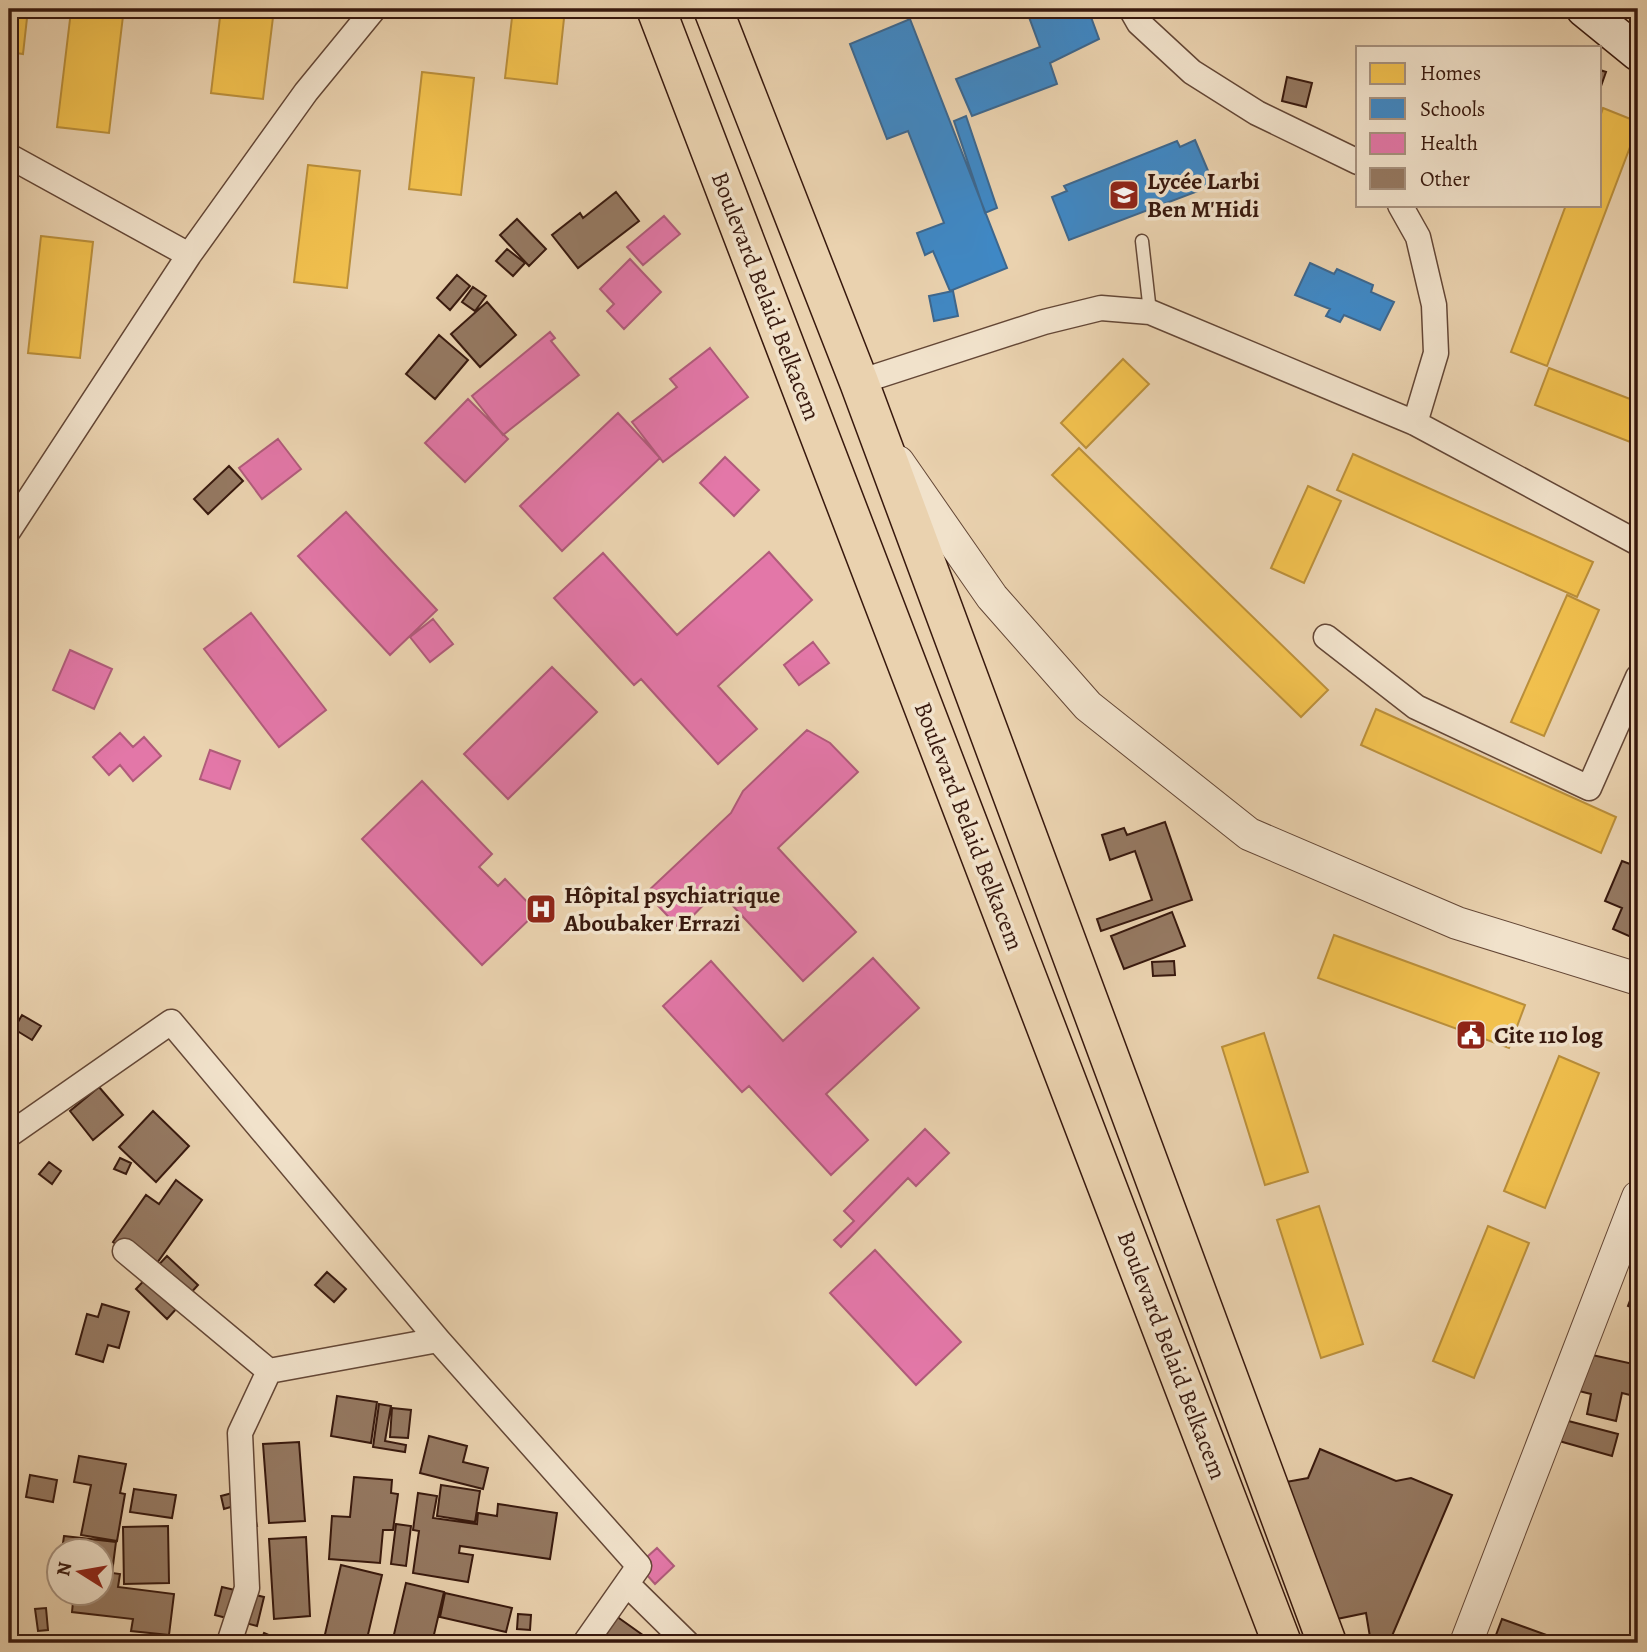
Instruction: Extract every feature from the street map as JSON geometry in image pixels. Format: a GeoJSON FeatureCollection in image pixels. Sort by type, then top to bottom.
{"type":"FeatureCollection","features":[{"type":"Feature","properties":{"kind":"main road","name":"Boulevard Belaid Belkacem"},"geometry":{"type":"LineString","coordinates":[[656,9],[1282,1643]]}},
{"type":"Feature","properties":{"kind":"main road","name":"Boulevard Belaid Belkacem"},"geometry":{"type":"LineString","coordinates":[[713,9],[859,382],[1327,1643]]}},
{"type":"Feature","properties":{"kind":"main road"},"geometry":{"type":"LineString","coordinates":[[1584,9],[1638,53]]}},
{"type":"Feature","properties":{"kind":"street"},"geometry":{"type":"LineString","coordinates":[[9,530],[189,255],[306,92],[374,9]]}},
{"type":"Feature","properties":{"kind":"street"},"geometry":{"type":"LineString","coordinates":[[1131,9],[1139,23],[1192,72],[1257,113],[1356,161]]}},
{"type":"Feature","properties":{"kind":"street"},"geometry":{"type":"LineString","coordinates":[[9,156],[189,255]]}},
{"type":"Feature","properties":{"kind":"street"},"geometry":{"type":"LineString","coordinates":[[1401,206],[1418,237],[1434,305],[1436,353],[1415,423]]}},
{"type":"Feature","properties":{"kind":"street"},"geometry":{"type":"LineString","coordinates":[[859,382],[1044,322],[1101,308],[1150,312],[1415,423],[1638,543]]}},
{"type":"Feature","properties":{"kind":"street"},"geometry":{"type":"LineString","coordinates":[[875,429],[992,597],[1088,706],[1249,834],[1457,923],[1638,979]]}},
{"type":"Feature","properties":{"kind":"street"},"geometry":{"type":"LineString","coordinates":[[1326,637],[1416,707],[1589,788],[1638,677]]}},
{"type":"Feature","properties":{"kind":"street"},"geometry":{"type":"LineString","coordinates":[[9,1135],[171,1021],[438,1340],[639,1566],[585,1643]]}},
{"type":"Feature","properties":{"kind":"street"},"geometry":{"type":"LineString","coordinates":[[1466,1643],[1638,1197]]}},
{"type":"Feature","properties":{"kind":"street"},"geometry":{"type":"LineString","coordinates":[[125,1251],[270,1371]]}},
{"type":"Feature","properties":{"kind":"street"},"geometry":{"type":"LineString","coordinates":[[270,1371],[438,1340]]}},
{"type":"Feature","properties":{"kind":"street"},"geometry":{"type":"LineString","coordinates":[[229,1643],[247,1588],[240,1433],[270,1371]]}},
{"type":"Feature","properties":{"kind":"street"},"geometry":{"type":"LineString","coordinates":[[626,1584],[687,1643]]}},
{"type":"Feature","properties":{"kind":"lane"},"geometry":{"type":"LineString","coordinates":[[1142,242],[1150,312]]}},
{"type":"Feature","properties":{"kind":"building: Homes"},"geometry":{"type":"Polygon","coordinates":[[[9,9],[28,9],[23,54],[9,52],[9,9]]]}},
{"type":"Feature","properties":{"kind":"building: Homes"},"geometry":{"type":"Polygon","coordinates":[[[221,9],[274,9],[263,99],[211,93],[221,9]]]}},
{"type":"Feature","properties":{"kind":"building: Homes"},"geometry":{"type":"Polygon","coordinates":[[[513,9],[565,9],[557,84],[505,78],[513,9]]]}},
{"type":"Feature","properties":{"kind":"building: Homes"},"geometry":{"type":"Polygon","coordinates":[[[71,11],[123,16],[109,133],[57,127],[71,11]]]}},
{"type":"Feature","properties":{"kind":"building: Homes"},"geometry":{"type":"Polygon","coordinates":[[[422,72],[474,78],[461,195],[409,189],[422,72]]]}},
{"type":"Feature","properties":{"kind":"building: Homes"},"geometry":{"type":"Polygon","coordinates":[[[1603,108],[1638,122],[1638,126],[1547,366],[1511,352],[1566,206],[1602,206],[1603,108]]]}},
{"type":"Feature","properties":{"kind":"building: Homes"},"geometry":{"type":"Polygon","coordinates":[[[308,165],[360,171],[347,288],[294,282],[308,165]]]}},
{"type":"Feature","properties":{"kind":"building: Homes"},"geometry":{"type":"Polygon","coordinates":[[[41,236],[93,242],[80,358],[28,353],[41,236]]]}},
{"type":"Feature","properties":{"kind":"building: Homes"},"geometry":{"type":"Polygon","coordinates":[[[1123,359],[1149,384],[1086,448],[1061,423],[1123,359]]]}},
{"type":"Feature","properties":{"kind":"building: Homes"},"geometry":{"type":"Polygon","coordinates":[[[1549,368],[1638,402],[1638,445],[1535,405],[1549,368]]]}},
{"type":"Feature","properties":{"kind":"building: Homes"},"geometry":{"type":"Polygon","coordinates":[[[1079,448],[1328,690],[1301,717],[1052,475],[1079,448]]]}},
{"type":"Feature","properties":{"kind":"building: Homes"},"geometry":{"type":"Polygon","coordinates":[[[1353,454],[1593,562],[1577,597],[1337,490],[1353,454]]]}},
{"type":"Feature","properties":{"kind":"building: Homes"},"geometry":{"type":"Polygon","coordinates":[[[1308,486],[1341,501],[1304,583],[1271,568],[1308,486]]]}},
{"type":"Feature","properties":{"kind":"building: Homes"},"geometry":{"type":"Polygon","coordinates":[[[1567,595],[1599,610],[1544,736],[1511,722],[1567,595]]]}},
{"type":"Feature","properties":{"kind":"building: Homes"},"geometry":{"type":"Polygon","coordinates":[[[1376,709],[1616,817],[1601,853],[1361,745],[1376,709]]]}},
{"type":"Feature","properties":{"kind":"building: Homes"},"geometry":{"type":"Polygon","coordinates":[[[1334,935],[1525,1005],[1509,1048],[1318,978],[1334,935]]]}},
{"type":"Feature","properties":{"kind":"building: Homes"},"geometry":{"type":"Polygon","coordinates":[[[1264,1033],[1308,1172],[1265,1185],[1222,1047],[1264,1033]]]}},
{"type":"Feature","properties":{"kind":"building: Homes"},"geometry":{"type":"Polygon","coordinates":[[[1559,1056],[1599,1073],[1545,1208],[1504,1191],[1559,1056]]]}},
{"type":"Feature","properties":{"kind":"building: Homes"},"geometry":{"type":"Polygon","coordinates":[[[1319,1206],[1363,1344],[1321,1358],[1277,1220],[1319,1206]]]}},
{"type":"Feature","properties":{"kind":"building: Homes"},"geometry":{"type":"Polygon","coordinates":[[[1488,1226],[1529,1243],[1474,1378],[1433,1361],[1488,1226]]]}},
{"type":"Feature","properties":{"kind":"building: Homes"},"geometry":{"type":"Polygon","coordinates":[[[1638,1534],[1638,1557],[1630,1554],[1638,1534]]]}},
{"type":"Feature","properties":{"kind":"building: Schools"},"geometry":{"type":"Polygon","coordinates":[[[1026,9],[1088,9],[1099,39],[1050,63],[1057,84],[972,116],[956,79],[1040,47],[1026,9]]]}},
{"type":"Feature","properties":{"kind":"building: Schools"},"geometry":{"type":"Polygon","coordinates":[[[910,19],[1007,268],[950,291],[933,251],[925,255],[917,233],[944,223],[908,131],[887,139],[850,44],[910,19]]]}},
{"type":"Feature","properties":{"kind":"building: Schools"},"geometry":{"type":"Polygon","coordinates":[[[966,116],[997,208],[985,213],[954,121],[966,116]]]}},
{"type":"Feature","properties":{"kind":"building: Schools"},"geometry":{"type":"Polygon","coordinates":[[[1195,140],[1214,185],[1069,240],[1052,197],[1067,191],[1064,186],[1177,141],[1180,147],[1195,140]]]}},
{"type":"Feature","properties":{"kind":"building: Schools"},"geometry":{"type":"Polygon","coordinates":[[[1310,263],[1334,274],[1337,269],[1373,285],[1371,292],[1394,302],[1380,330],[1344,315],[1340,322],[1326,316],[1330,309],[1295,295],[1310,263]]]}},
{"type":"Feature","properties":{"kind":"building: Schools"},"geometry":{"type":"Polygon","coordinates":[[[953,291],[958,316],[934,321],[929,296],[953,291]]]}},
{"type":"Feature","properties":{"kind":"building: Health"},"geometry":{"type":"Polygon","coordinates":[[[664,216],[680,234],[643,265],[627,247],[664,216]]]}},
{"type":"Feature","properties":{"kind":"building: Health"},"geometry":{"type":"Polygon","coordinates":[[[630,259],[661,292],[624,329],[607,311],[614,304],[600,289],[630,259]]]}},
{"type":"Feature","properties":{"kind":"building: Health"},"geometry":{"type":"Polygon","coordinates":[[[550,332],[555,338],[551,341],[579,375],[503,435],[472,396],[550,332]]]}},
{"type":"Feature","properties":{"kind":"building: Health"},"geometry":{"type":"Polygon","coordinates":[[[710,348],[748,397],[663,462],[632,422],[677,387],[670,379],[710,348]]]}},
{"type":"Feature","properties":{"kind":"building: Health"},"geometry":{"type":"Polygon","coordinates":[[[468,399],[508,439],[465,482],[425,443],[468,399]]]}},
{"type":"Feature","properties":{"kind":"building: Health"},"geometry":{"type":"Polygon","coordinates":[[[618,413],[660,458],[562,551],[520,506],[618,413]]]}},
{"type":"Feature","properties":{"kind":"building: Health"},"geometry":{"type":"Polygon","coordinates":[[[278,439],[301,469],[262,499],[239,468],[278,439]]]}},
{"type":"Feature","properties":{"kind":"building: Health"},"geometry":{"type":"Polygon","coordinates":[[[725,457],[759,490],[734,516],[700,483],[725,457]]]}},
{"type":"Feature","properties":{"kind":"building: Health"},"geometry":{"type":"Polygon","coordinates":[[[346,512],[437,610],[390,655],[298,556],[346,512]]]}},
{"type":"Feature","properties":{"kind":"building: Health"},"geometry":{"type":"Polygon","coordinates":[[[769,552],[812,600],[718,686],[757,729],[718,764],[641,679],[634,685],[554,598],[603,553],[677,635],[769,552]]]}},
{"type":"Feature","properties":{"kind":"building: Health"},"geometry":{"type":"Polygon","coordinates":[[[251,613],[326,710],[279,747],[204,649],[251,613]]]}},
{"type":"Feature","properties":{"kind":"building: Health"},"geometry":{"type":"Polygon","coordinates":[[[433,619],[453,644],[430,662],[410,637],[433,619]]]}},
{"type":"Feature","properties":{"kind":"building: Health"},"geometry":{"type":"Polygon","coordinates":[[[813,642],[829,663],[799,685],[784,665],[813,642]]]}},
{"type":"Feature","properties":{"kind":"building: Health"},"geometry":{"type":"Polygon","coordinates":[[[70,650],[112,669],[94,709],[53,690],[70,650]]]}},
{"type":"Feature","properties":{"kind":"building: Health"},"geometry":{"type":"Polygon","coordinates":[[[552,667],[597,712],[508,799],[464,754],[552,667]]]}},
{"type":"Feature","properties":{"kind":"building: Health"},"geometry":{"type":"Polygon","coordinates":[[[807,730],[830,743],[858,772],[778,848],[856,932],[803,981],[718,890],[680,929],[646,893],[731,813],[743,791],[807,730]]]}},
{"type":"Feature","properties":{"kind":"building: Health"},"geometry":{"type":"Polygon","coordinates":[[[120,733],[133,747],[144,737],[161,756],[133,781],[120,765],[109,775],[93,757],[120,733]]]}},
{"type":"Feature","properties":{"kind":"building: Health"},"geometry":{"type":"Polygon","coordinates":[[[210,750],[240,761],[230,789],[200,779],[210,750]]]}},
{"type":"Feature","properties":{"kind":"building: Health"},"geometry":{"type":"Polygon","coordinates":[[[422,781],[492,854],[479,867],[498,886],[505,879],[537,912],[482,965],[362,839],[422,781]]]}},
{"type":"Feature","properties":{"kind":"building: Health"},"geometry":{"type":"Polygon","coordinates":[[[873,958],[919,1008],[826,1094],[868,1140],[831,1175],[749,1086],[742,1092],[663,1006],[711,961],[783,1041],[873,958]]]}},
{"type":"Feature","properties":{"kind":"building: Health"},"geometry":{"type":"Polygon","coordinates":[[[925,1129],[949,1153],[916,1186],[908,1178],[841,1247],[834,1240],[854,1221],[844,1211],[925,1129]]]}},
{"type":"Feature","properties":{"kind":"building: Health"},"geometry":{"type":"Polygon","coordinates":[[[875,1250],[961,1342],[916,1385],[830,1293],[875,1250]]]}},
{"type":"Feature","properties":{"kind":"building: Health"},"geometry":{"type":"Polygon","coordinates":[[[657,1548],[674,1566],[655,1584],[638,1565],[657,1548]]]}},
{"type":"Feature","properties":{"kind":"building: Other"},"geometry":{"type":"Polygon","coordinates":[[[1287,77],[1312,83],[1306,107],[1282,101],[1287,77]]]}},
{"type":"Feature","properties":{"kind":"building: Other"},"geometry":{"type":"Polygon","coordinates":[[[616,192],[639,221],[578,268],[552,235],[580,213],[583,218],[616,192]]]}},
{"type":"Feature","properties":{"kind":"building: Other"},"geometry":{"type":"Polygon","coordinates":[[[517,219],[546,249],[529,266],[500,235],[517,219]]]}},
{"type":"Feature","properties":{"kind":"building: Other"},"geometry":{"type":"Polygon","coordinates":[[[507,249],[525,263],[513,276],[496,261],[507,249]]]}},
{"type":"Feature","properties":{"kind":"building: Other"},"geometry":{"type":"Polygon","coordinates":[[[457,275],[470,286],[450,310],[437,298],[457,275]]]}},
{"type":"Feature","properties":{"kind":"building: Other"},"geometry":{"type":"Polygon","coordinates":[[[473,287],[486,296],[475,311],[462,302],[473,287]]]}},
{"type":"Feature","properties":{"kind":"building: Other"},"geometry":{"type":"Polygon","coordinates":[[[487,302],[516,335],[480,367],[451,334],[487,302]]]}},
{"type":"Feature","properties":{"kind":"building: Other"},"geometry":{"type":"Polygon","coordinates":[[[439,335],[468,360],[435,399],[406,374],[439,335]]]}},
{"type":"Feature","properties":{"kind":"building: Other"},"geometry":{"type":"Polygon","coordinates":[[[229,466],[243,481],[208,514],[194,499],[229,466]]]}},
{"type":"Feature","properties":{"kind":"building: Other"},"geometry":{"type":"Polygon","coordinates":[[[1165,822],[1192,900],[1101,931],[1097,919],[1152,900],[1135,851],[1110,860],[1102,835],[1124,828],[1127,835],[1165,822]]]}},
{"type":"Feature","properties":{"kind":"building: Other"},"geometry":{"type":"Polygon","coordinates":[[[1622,861],[1638,867],[1638,940],[1613,929],[1622,908],[1605,901],[1622,861]]]}},
{"type":"Feature","properties":{"kind":"building: Other"},"geometry":{"type":"Polygon","coordinates":[[[1172,912],[1185,946],[1124,969],[1111,936],[1172,912]]]}},
{"type":"Feature","properties":{"kind":"building: Other"},"geometry":{"type":"Polygon","coordinates":[[[1174,961],[1175,975],[1153,976],[1152,962],[1174,961]]]}},
{"type":"Feature","properties":{"kind":"building: Other"},"geometry":{"type":"Polygon","coordinates":[[[22,1015],[41,1026],[32,1040],[14,1029],[22,1015]]]}},
{"type":"Feature","properties":{"kind":"building: Other"},"geometry":{"type":"Polygon","coordinates":[[[99,1087],[123,1115],[93,1140],[70,1111],[99,1087]]]}},
{"type":"Feature","properties":{"kind":"building: Other"},"geometry":{"type":"Polygon","coordinates":[[[153,1111],[189,1146],[156,1182],[119,1147],[153,1111]]]}},
{"type":"Feature","properties":{"kind":"building: Other"},"geometry":{"type":"Polygon","coordinates":[[[120,1158],[131,1163],[126,1174],[114,1169],[120,1158]]]}},
{"type":"Feature","properties":{"kind":"building: Other"},"geometry":{"type":"Polygon","coordinates":[[[49,1162],[61,1171],[52,1184],[39,1174],[49,1162]]]}},
{"type":"Feature","properties":{"kind":"building: Other"},"geometry":{"type":"Polygon","coordinates":[[[176,1180],[202,1200],[152,1270],[113,1242],[146,1195],[159,1204],[176,1180]]]}},
{"type":"Feature","properties":{"kind":"building: Other"},"geometry":{"type":"Polygon","coordinates":[[[167,1256],[198,1285],[167,1319],[136,1289],[167,1256]]]}},
{"type":"Feature","properties":{"kind":"building: Other"},"geometry":{"type":"Polygon","coordinates":[[[327,1272],[346,1289],[334,1302],[315,1285],[327,1272]]]}},
{"type":"Feature","properties":{"kind":"building: Other"},"geometry":{"type":"Polygon","coordinates":[[[1638,1279],[1638,1310],[1628,1306],[1638,1279]]]}},
{"type":"Feature","properties":{"kind":"building: Other"},"geometry":{"type":"Polygon","coordinates":[[[102,1304],[129,1312],[119,1348],[108,1345],[103,1362],[76,1354],[87,1314],[98,1317],[102,1304]]]}},
{"type":"Feature","properties":{"kind":"building: Other"},"geometry":{"type":"Polygon","coordinates":[[[1583,1353],[1638,1365],[1638,1397],[1622,1393],[1616,1421],[1587,1414],[1591,1394],[1575,1390],[1583,1353]]]}},
{"type":"Feature","properties":{"kind":"building: Other"},"geometry":{"type":"Polygon","coordinates":[[[337,1396],[377,1402],[371,1443],[331,1436],[337,1396]]]}},
{"type":"Feature","properties":{"kind":"building: Other"},"geometry":{"type":"Polygon","coordinates":[[[379,1404],[391,1406],[385,1441],[406,1445],[405,1452],[373,1447],[379,1404]]]}},
{"type":"Feature","properties":{"kind":"building: Other"},"geometry":{"type":"Polygon","coordinates":[[[392,1408],[411,1410],[408,1438],[390,1437],[392,1408]]]}},
{"type":"Feature","properties":{"kind":"building: Other"},"geometry":{"type":"Polygon","coordinates":[[[1557,1418],[1618,1434],[1612,1456],[1552,1439],[1557,1418]]]}},
{"type":"Feature","properties":{"kind":"building: Other"},"geometry":{"type":"Polygon","coordinates":[[[429,1436],[467,1446],[463,1462],[488,1468],[483,1489],[420,1473],[429,1436]]]}},
{"type":"Feature","properties":{"kind":"building: Other"},"geometry":{"type":"Polygon","coordinates":[[[299,1442],[305,1521],[269,1523],[263,1444],[299,1442]]]}},
{"type":"Feature","properties":{"kind":"building: Other"},"geometry":{"type":"Polygon","coordinates":[[[1320,1449],[1396,1481],[1411,1478],[1452,1495],[1389,1643],[1371,1643],[1366,1613],[1332,1620],[1286,1482],[1308,1478],[1320,1449]]]}},
{"type":"Feature","properties":{"kind":"building: Other"},"geometry":{"type":"Polygon","coordinates":[[[79,1456],[126,1464],[120,1493],[125,1494],[117,1541],[116,1536],[81,1535],[91,1485],[74,1482],[79,1456]]]}},
{"type":"Feature","properties":{"kind":"building: Other"},"geometry":{"type":"Polygon","coordinates":[[[30,1475],[57,1480],[53,1502],[26,1497],[30,1475]]]}},
{"type":"Feature","properties":{"kind":"building: Other"},"geometry":{"type":"Polygon","coordinates":[[[354,1477],[392,1480],[391,1493],[398,1494],[393,1530],[383,1530],[380,1563],[329,1559],[332,1516],[350,1517],[354,1477]]]}},
{"type":"Feature","properties":{"kind":"building: Other"},"geometry":{"type":"Polygon","coordinates":[[[441,1485],[480,1491],[475,1522],[437,1516],[441,1485]]]}},
{"type":"Feature","properties":{"kind":"building: Other"},"geometry":{"type":"Polygon","coordinates":[[[134,1489],[176,1495],[172,1518],[130,1512],[134,1489]]]}},
{"type":"Feature","properties":{"kind":"building: Other"},"geometry":{"type":"Polygon","coordinates":[[[240,1491],[253,1508],[257,1526],[240,1530],[234,1506],[224,1509],[221,1496],[240,1491]]]}},
{"type":"Feature","properties":{"kind":"building: Other"},"geometry":{"type":"Polygon","coordinates":[[[418,1493],[437,1496],[433,1518],[477,1524],[478,1513],[497,1516],[498,1504],[557,1513],[550,1559],[460,1546],[459,1553],[473,1555],[468,1582],[413,1573],[419,1531],[413,1530],[418,1493]]]}},
{"type":"Feature","properties":{"kind":"building: Other"},"geometry":{"type":"Polygon","coordinates":[[[396,1524],[411,1526],[406,1566],[391,1564],[396,1524]]]}},
{"type":"Feature","properties":{"kind":"building: Other"},"geometry":{"type":"Polygon","coordinates":[[[168,1526],[169,1583],[124,1584],[123,1527],[168,1526]]]}},
{"type":"Feature","properties":{"kind":"building: Other"},"geometry":{"type":"Polygon","coordinates":[[[306,1537],[310,1616],[274,1619],[269,1539],[306,1537]]]}},
{"type":"Feature","properties":{"kind":"building: Other"},"geometry":{"type":"Polygon","coordinates":[[[341,1565],[382,1575],[366,1643],[323,1643],[341,1565]]]}},
{"type":"Feature","properties":{"kind":"building: Other"},"geometry":{"type":"Polygon","coordinates":[[[116,1574],[120,1574],[118,1587],[174,1594],[169,1635],[131,1631],[133,1619],[72,1612],[73,1606],[116,1606],[116,1574]]]}},
{"type":"Feature","properties":{"kind":"building: Other"},"geometry":{"type":"Polygon","coordinates":[[[406,1583],[444,1592],[432,1643],[392,1643],[406,1583]]]}},
{"type":"Feature","properties":{"kind":"building: Other"},"geometry":{"type":"Polygon","coordinates":[[[222,1587],[264,1597],[257,1626],[215,1615],[222,1587]]]}},
{"type":"Feature","properties":{"kind":"building: Other"},"geometry":{"type":"Polygon","coordinates":[[[445,1593],[512,1608],[506,1632],[440,1617],[445,1593]]]}},
{"type":"Feature","properties":{"kind":"building: Other"},"geometry":{"type":"Polygon","coordinates":[[[46,1608],[48,1630],[38,1631],[35,1609],[46,1608]]]}},
{"type":"Feature","properties":{"kind":"building: Other"},"geometry":{"type":"Polygon","coordinates":[[[609,1611],[654,1643],[586,1643],[609,1611]]]}},
{"type":"Feature","properties":{"kind":"building: Other"},"geometry":{"type":"Polygon","coordinates":[[[9,1613],[13,1613],[15,1633],[9,1633],[9,1613]]]}},
{"type":"Feature","properties":{"kind":"building: Other"},"geometry":{"type":"Polygon","coordinates":[[[518,1614],[531,1615],[530,1630],[517,1629],[518,1614]]]}},
{"type":"Feature","properties":{"kind":"building: Other"},"geometry":{"type":"Polygon","coordinates":[[[1502,1619],[1555,1638],[1553,1643],[1493,1643],[1502,1619]]]}},
{"type":"Feature","properties":{"kind":"building: Other"},"geometry":{"type":"Polygon","coordinates":[[[264,1633],[287,1643],[260,1643],[264,1633]]]}},
{"type":"Feature","properties":{"kind":"place","name":"Lycée Larbi Ben M'Hidi"},"geometry":{"type":"Point","coordinates":[1124,195]}},
{"type":"Feature","properties":{"kind":"place","name":"Hôpital psychiatrique Aboubaker Errazi"},"geometry":{"type":"Point","coordinates":[541,909]}},
{"type":"Feature","properties":{"kind":"place","name":"Cite 110 log"},"geometry":{"type":"Point","coordinates":[1471,1035]}}]}
